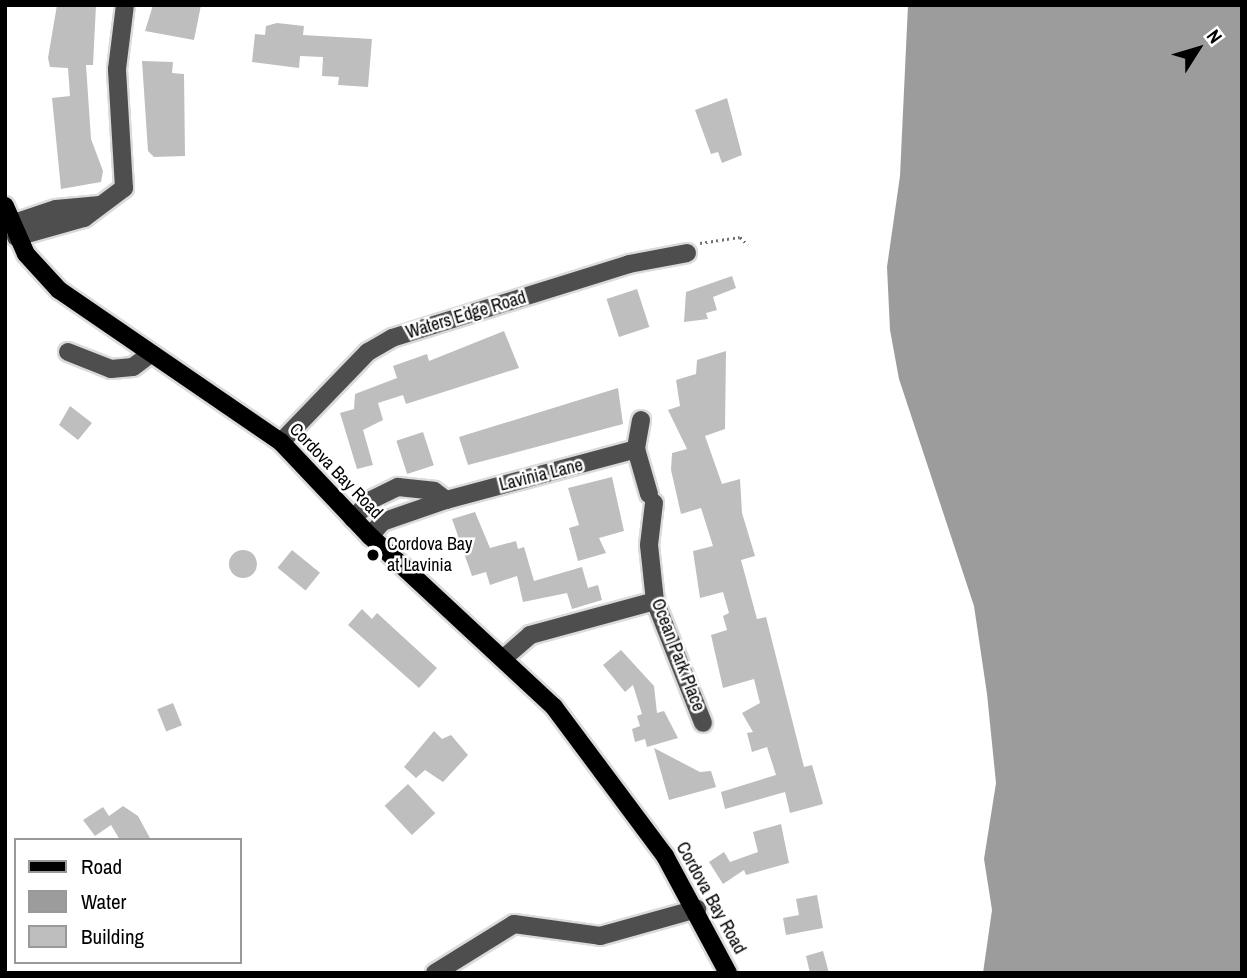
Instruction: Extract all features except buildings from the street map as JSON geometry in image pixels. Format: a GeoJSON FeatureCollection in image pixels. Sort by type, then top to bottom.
{"type":"FeatureCollection","features":[{"type":"Feature","properties":{"kind":"main road","name":"Cordova Bay Road"},"geometry":{"type":"LineString","coordinates":[[5,206],[13,230],[59,290],[149,355],[281,442],[370,536],[505,657],[621,789],[697,909],[728,973]]}},
{"type":"Feature","properties":{"kind":"street"},"geometry":{"type":"LineString","coordinates":[[13,230],[84,218],[100,205],[118,198],[127,174],[117,69],[125,5]]}},
{"type":"Feature","properties":{"kind":"street","name":"Waters Edge Road"},"geometry":{"type":"LineString","coordinates":[[281,442],[369,352],[392,338],[629,264],[687,253]]}},
{"type":"Feature","properties":{"kind":"street"},"geometry":{"type":"LineString","coordinates":[[68,352],[111,369],[133,367],[149,355]]}},
{"type":"Feature","properties":{"kind":"street"},"geometry":{"type":"LineString","coordinates":[[636,449],[641,420]]}},
{"type":"Feature","properties":{"kind":"street","name":"Ocean Park Place"},"geometry":{"type":"LineString","coordinates":[[636,449],[652,498],[649,545],[655,601],[704,723]]}},
{"type":"Feature","properties":{"kind":"street","name":"Lavinia Lane"},"geometry":{"type":"LineString","coordinates":[[370,536],[382,522],[446,500],[636,449]]}},
{"type":"Feature","properties":{"kind":"street"},"geometry":{"type":"LineString","coordinates":[[354,519],[371,500],[398,487],[434,491],[446,500]]}},
{"type":"Feature","properties":{"kind":"street"},"geometry":{"type":"LineString","coordinates":[[505,657],[530,635],[655,601]]}},
{"type":"Feature","properties":{"kind":"street"},"geometry":{"type":"LineString","coordinates":[[435,973],[514,924],[600,936],[697,909]]}},
{"type":"Feature","properties":{"kind":"path"},"geometry":{"type":"LineString","coordinates":[[687,253],[719,236],[740,237],[748,245]]}},
{"type":"Feature","properties":{"kind":"water"},"geometry":{"type":"Polygon","coordinates":[[[908,5],[1242,5],[1242,973],[983,973],[992,910],[984,859],[996,783],[987,694],[974,606],[899,379],[890,330],[887,267],[900,176],[908,5]]]}},
{"type":"Feature","properties":{"kind":"place","name":"Cordova Bay at Lavinia"},"geometry":{"type":"Point","coordinates":[373,555]}}]}
